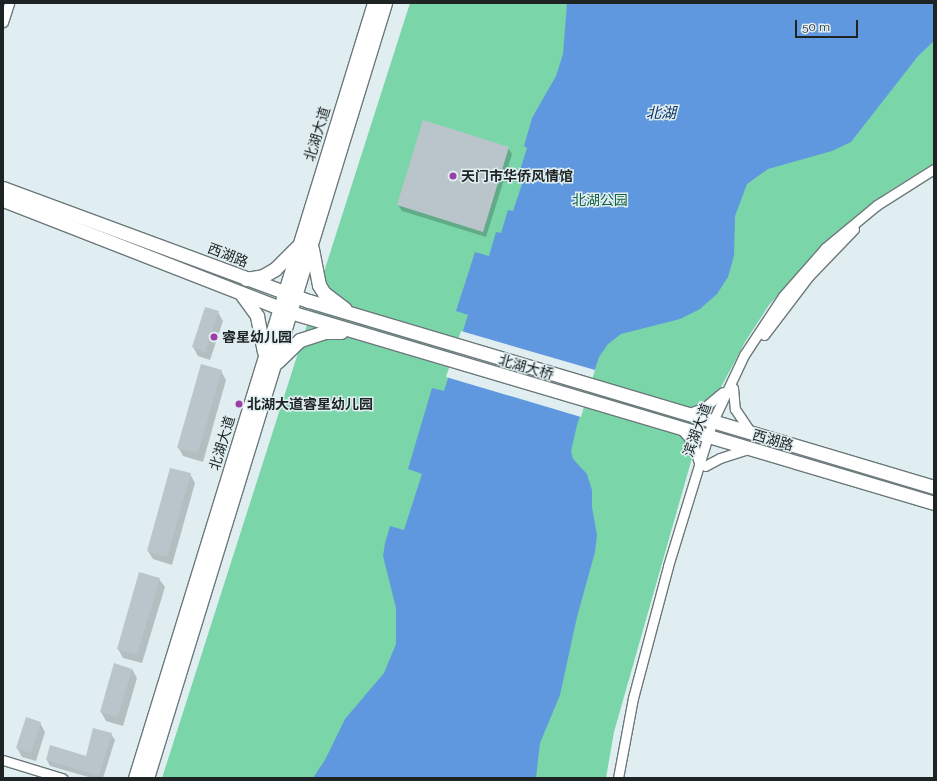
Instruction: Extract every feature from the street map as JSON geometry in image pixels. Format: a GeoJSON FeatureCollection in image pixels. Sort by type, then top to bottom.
{"type":"FeatureCollection","features":[{"type":"Feature","properties":{"kind":"main road","name":"北湖大道"},"geometry":{"type":"LineString","coordinates":[[135,778],[290,295],[374,3]]}},
{"type":"Feature","properties":{"kind":"main road","name":"北湖大道"},"geometry":{"type":"LineString","coordinates":[[306,242],[385,3]]}},
{"type":"Feature","properties":{"kind":"main road","name":"西湖路"},"geometry":{"type":"LineString","coordinates":[[3,188],[290,295],[445,343]]}},
{"type":"Feature","properties":{"kind":"main road"},"geometry":{"type":"LineString","coordinates":[[3,200],[240,294],[285,310],[353,331]]}},
{"type":"Feature","properties":{"kind":"main road"},"geometry":{"type":"LineString","coordinates":[[245,279],[263,276],[275,269],[306,242],[319,285],[332,300],[357,316]]}},
{"type":"Feature","properties":{"kind":"main road"},"geometry":{"type":"LineString","coordinates":[[240,294],[249,303],[258,318],[269,362],[292,346],[311,336],[324,332],[353,331]]}},
{"type":"Feature","properties":{"kind":"main road","name":"北湖大桥"},"geometry":{"type":"LineString","coordinates":[[353,331],[603,406]]}},
{"type":"Feature","properties":{"kind":"main road","name":"北湖大桥"},"geometry":{"type":"LineString","coordinates":[[445,343],[608,392]]}},
{"type":"Feature","properties":{"kind":"main road","name":"北湖大道"},"geometry":{"type":"LineString","coordinates":[[147,778],[269,362]]}},
{"type":"Feature","properties":{"kind":"main road","name":"西湖路"},"geometry":{"type":"LineString","coordinates":[[608,392],[934,487]]}},
{"type":"Feature","properties":{"kind":"main road","name":"西湖路"},"geometry":{"type":"LineString","coordinates":[[603,406],[934,503]]}},
{"type":"Feature","properties":{"kind":"street"},"geometry":{"type":"LineString","coordinates":[[3,22],[9,3]]}},
{"type":"Feature","properties":{"kind":"street","name":"滨湖大道"},"geometry":{"type":"LineString","coordinates":[[618,778],[633,698],[648,637],[710,438],[731,387],[764,323],[788,291],[825,248],[877,205],[934,169]]}},
{"type":"Feature","properties":{"kind":"street","name":"滨湖大道"},"geometry":{"type":"LineString","coordinates":[[731,387],[774,320],[829,253],[854,229],[912,188],[934,176]]}},
{"type":"Feature","properties":{"kind":"street"},"geometry":{"type":"LineString","coordinates":[[686,415],[712,402],[731,387],[739,416],[752,434]]}},
{"type":"Feature","properties":{"kind":"street"},"geometry":{"type":"LineString","coordinates":[[682,430],[694,445],[702,465],[747,449]]}},
{"type":"Feature","properties":{"kind":"street","name":"滨湖大道"},"geometry":{"type":"LineString","coordinates":[[624,778],[639,699],[702,465]]}},
{"type":"Feature","properties":{"kind":"street"},"geometry":{"type":"LineString","coordinates":[[3,760],[62,778]]}},
{"type":"Feature","properties":{"kind":"green space","name":"北湖公园"},"geometry":{"type":"Polygon","coordinates":[[[410,3],[934,3],[934,163],[886,193],[825,242],[769,305],[745,342],[702,423],[614,732],[606,778],[162,778],[410,3]]]}},
{"type":"Feature","properties":{"kind":"water","name":"北湖"},"geometry":{"type":"Polygon","coordinates":[[[567,3],[934,3],[934,41],[918,56],[851,142],[832,151],[768,169],[747,184],[735,216],[734,256],[728,277],[717,294],[700,309],[680,319],[621,334],[608,344],[599,357],[577,425],[571,451],[573,459],[587,474],[592,490],[592,507],[597,535],[595,552],[577,617],[560,695],[540,743],[536,778],[313,778],[325,760],[345,719],[384,673],[396,644],[396,608],[383,556],[385,543],[390,526],[404,530],[422,474],[408,469],[432,388],[444,391],[468,315],[456,311],[475,252],[489,256],[496,232],[501,233],[508,210],[513,211],[525,175],[519,173],[527,148],[524,146],[532,118],[556,76],[563,54],[567,3]]]}},
{"type":"Feature","properties":{"kind":"pier"},"geometry":{"type":"Polygon","coordinates":[[[461,331],[595,370],[581,417],[446,377],[461,331]]]}},
{"type":"Feature","properties":{"kind":"building","name":"天门市华侨风情馆"},"geometry":{"type":"Polygon","coordinates":[[[423,120],[509,147],[483,232],[397,205],[423,120]]]}},
{"type":"Feature","properties":{"kind":"building"},"geometry":{"type":"Polygon","coordinates":[[[205,307],[219,311],[205,352],[192,347],[205,307]]]}},
{"type":"Feature","properties":{"kind":"building"},"geometry":{"type":"Polygon","coordinates":[[[201,364],[222,370],[198,453],[177,448],[201,364]]]}},
{"type":"Feature","properties":{"kind":"building"},"geometry":{"type":"Polygon","coordinates":[[[170,468],[191,473],[167,557],[147,551],[170,468]]]}},
{"type":"Feature","properties":{"kind":"building"},"geometry":{"type":"Polygon","coordinates":[[[139,572],[160,578],[137,655],[117,649],[139,572]]]}},
{"type":"Feature","properties":{"kind":"building"},"geometry":{"type":"Polygon","coordinates":[[[114,663],[132,669],[118,717],[100,712],[114,663]]]}},
{"type":"Feature","properties":{"kind":"building"},"geometry":{"type":"Polygon","coordinates":[[[26,717],[41,722],[31,753],[16,748],[26,717]]]}},
{"type":"Feature","properties":{"kind":"building"},"geometry":{"type":"Polygon","coordinates":[[[93,728],[112,733],[99,776],[46,760],[50,745],[86,756],[93,728]]]}},
{"type":"Feature","properties":{"kind":"place","name":"天门市华侨风情馆"},"geometry":{"type":"Point","coordinates":[453,176]}},
{"type":"Feature","properties":{"kind":"place","name":"睿星幼儿园"},"geometry":{"type":"Point","coordinates":[214,337]}},
{"type":"Feature","properties":{"kind":"place","name":"北湖大道睿星幼儿园"},"geometry":{"type":"Point","coordinates":[239,404]}}]}
